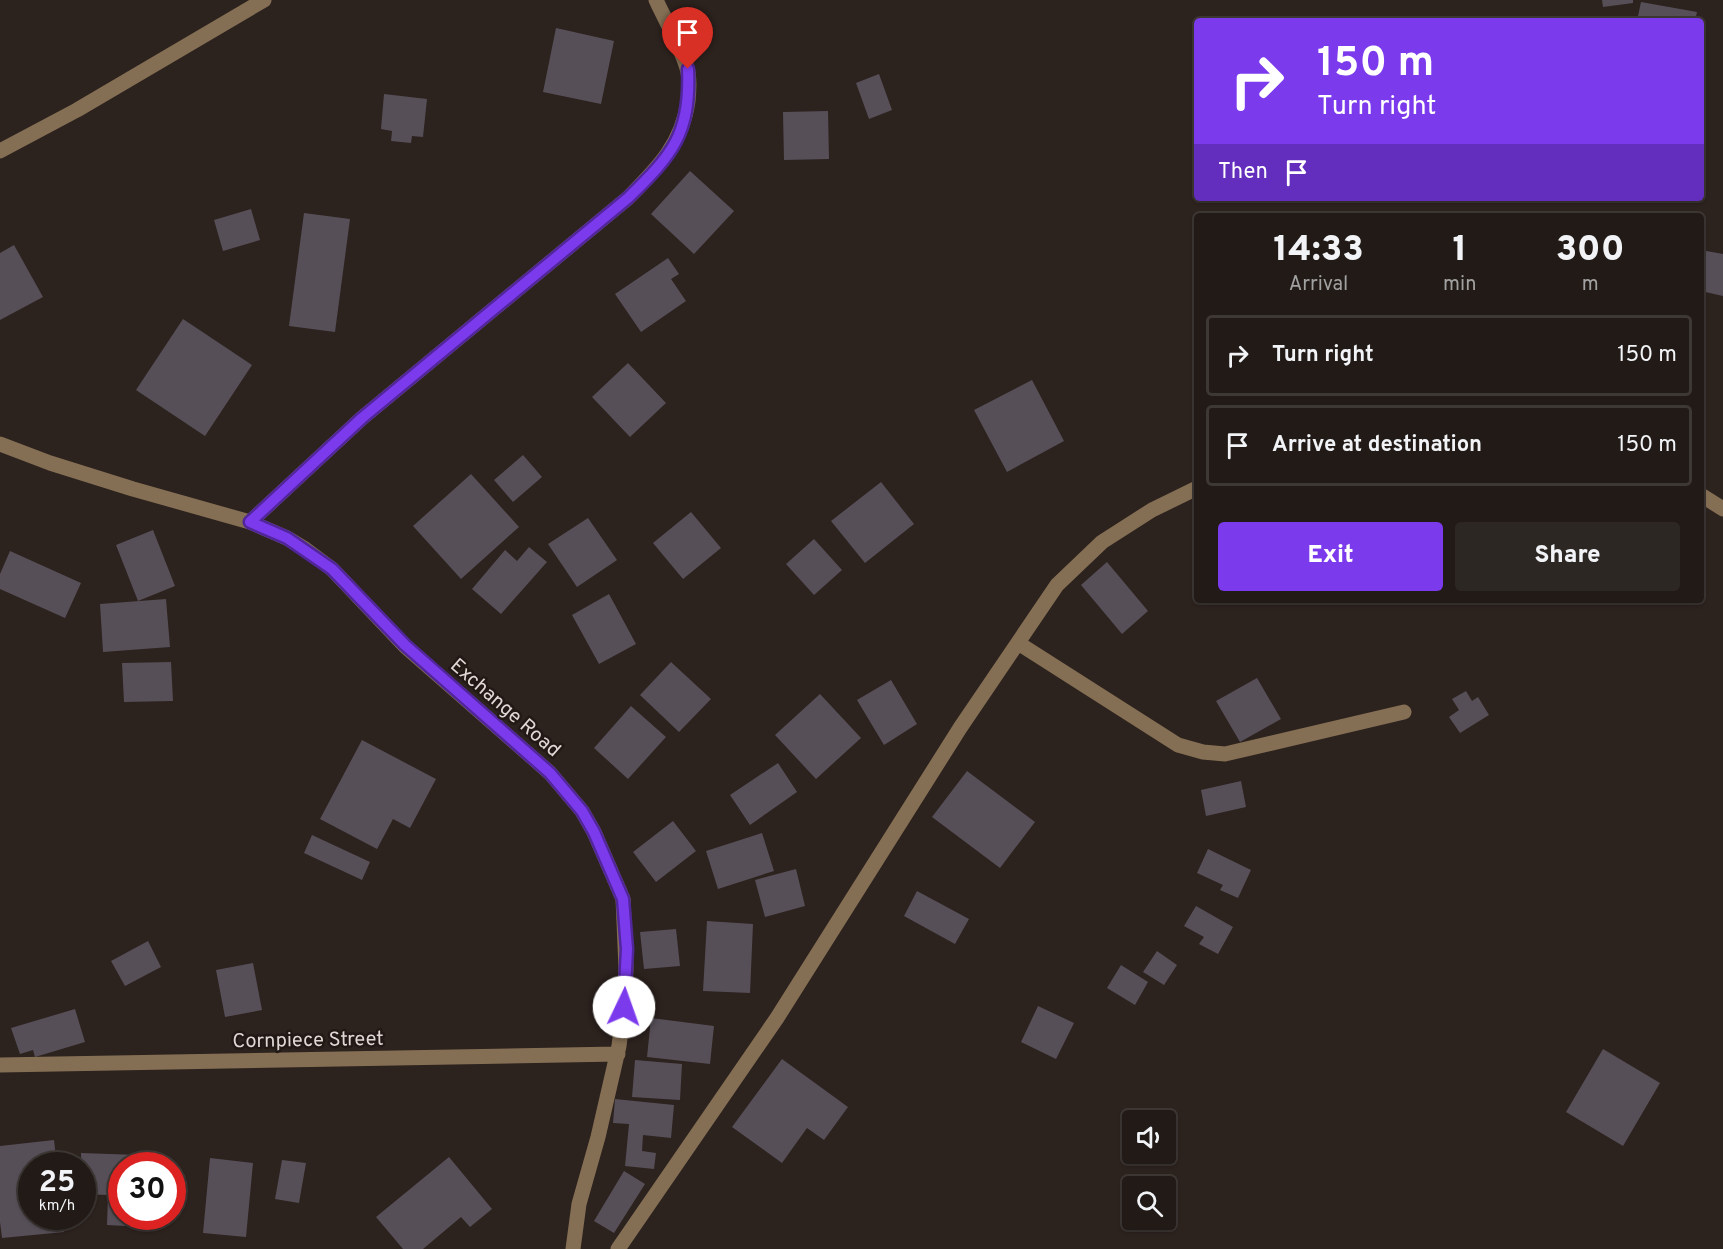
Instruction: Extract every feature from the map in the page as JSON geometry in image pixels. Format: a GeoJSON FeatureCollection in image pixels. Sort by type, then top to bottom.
{"type":"FeatureCollection","features":[{"type":"Feature","properties":{"kind":"street"},"geometry":{"type":"LineString","coordinates":[[0,151],[77,110],[264,0]]}},
{"type":"Feature","properties":{"kind":"street"},"geometry":{"type":"LineString","coordinates":[[250,522],[362,418],[628,198],[659,168],[676,141],[686,117],[689,92],[688,69],[656,0]]}},
{"type":"Feature","properties":{"kind":"street","name":"Exchange Road"},"geometry":{"type":"LineString","coordinates":[[0,444],[50,463],[133,489],[250,522],[287,538],[332,569],[405,645],[550,773],[582,811],[594,832],[623,899],[626,968],[618,1054],[579,1204],[573,1249]]}},
{"type":"Feature","properties":{"kind":"street"},"geometry":{"type":"LineString","coordinates":[[618,1249],[777,1018],[960,728],[1058,585],[1102,542],[1152,510],[1194,489]]}},
{"type":"Feature","properties":{"kind":"street"},"geometry":{"type":"LineString","coordinates":[[1704,497],[1723,509]]}},
{"type":"Feature","properties":{"kind":"street"},"geometry":{"type":"LineString","coordinates":[[1018,643],[1178,745],[1203,752],[1225,754],[1404,712]]}},
{"type":"Feature","properties":{"kind":"street","name":"Cornpiece Street"},"geometry":{"type":"LineString","coordinates":[[0,1065],[618,1054]]}},
{"type":"Feature","properties":{"kind":"building"},"geometry":{"type":"Polygon","coordinates":[[[1602,0],[1633,0],[1633,3],[1603,7],[1602,0]]]}},
{"type":"Feature","properties":{"kind":"building"},"geometry":{"type":"Polygon","coordinates":[[[1641,2],[1697,12],[1696,18],[1638,18],[1641,2]]]}},
{"type":"Feature","properties":{"kind":"building"},"geometry":{"type":"Polygon","coordinates":[[[556,28],[614,41],[601,104],[543,92],[556,28]]]}},
{"type":"Feature","properties":{"kind":"building"},"geometry":{"type":"Polygon","coordinates":[[[879,74],[892,110],[869,119],[856,83],[879,74]]]}},
{"type":"Feature","properties":{"kind":"building"},"geometry":{"type":"Polygon","coordinates":[[[384,94],[427,99],[423,137],[412,136],[411,143],[391,141],[392,131],[381,129],[384,94]]]}},
{"type":"Feature","properties":{"kind":"building"},"geometry":{"type":"Polygon","coordinates":[[[828,111],[829,159],[784,160],[783,112],[828,111]]]}},
{"type":"Feature","properties":{"kind":"building"},"geometry":{"type":"Polygon","coordinates":[[[690,171],[734,211],[694,254],[651,214],[690,171]]]}},
{"type":"Feature","properties":{"kind":"building"},"geometry":{"type":"Polygon","coordinates":[[[251,209],[260,240],[223,251],[214,220],[251,209]]]}},
{"type":"Feature","properties":{"kind":"building"},"geometry":{"type":"Polygon","coordinates":[[[304,213],[350,219],[335,332],[289,326],[304,213]]]}},
{"type":"Feature","properties":{"kind":"building"},"geometry":{"type":"Polygon","coordinates":[[[14,245],[43,297],[0,320],[0,253],[14,245]]]}},
{"type":"Feature","properties":{"kind":"building"},"geometry":{"type":"Polygon","coordinates":[[[1704,251],[1723,254],[1723,296],[1704,292],[1704,251]]]}},
{"type":"Feature","properties":{"kind":"building"},"geometry":{"type":"Polygon","coordinates":[[[668,258],[679,274],[671,279],[686,301],[641,332],[615,294],[668,258]]]}},
{"type":"Feature","properties":{"kind":"building"},"geometry":{"type":"Polygon","coordinates":[[[183,319],[252,365],[205,436],[136,390],[183,319]]]}},
{"type":"Feature","properties":{"kind":"building"},"geometry":{"type":"Polygon","coordinates":[[[628,363],[666,403],[630,437],[592,397],[628,363]]]}},
{"type":"Feature","properties":{"kind":"building"},"geometry":{"type":"Polygon","coordinates":[[[1032,380],[1064,441],[1007,472],[974,410],[1032,380]]]}},
{"type":"Feature","properties":{"kind":"building"},"geometry":{"type":"Polygon","coordinates":[[[523,455],[542,477],[513,502],[494,480],[523,455]]]}},
{"type":"Feature","properties":{"kind":"building"},"geometry":{"type":"Polygon","coordinates":[[[471,474],[519,527],[461,579],[413,526],[471,474]]]}},
{"type":"Feature","properties":{"kind":"building"},"geometry":{"type":"Polygon","coordinates":[[[881,482],[914,524],[865,563],[831,521],[881,482]]]}},
{"type":"Feature","properties":{"kind":"building"},"geometry":{"type":"Polygon","coordinates":[[[691,512],[721,548],[683,579],[653,543],[691,512]]]}},
{"type":"Feature","properties":{"kind":"building"},"geometry":{"type":"Polygon","coordinates":[[[588,518],[617,560],[577,587],[548,544],[588,518]]]}},
{"type":"Feature","properties":{"kind":"building"},"geometry":{"type":"Polygon","coordinates":[[[153,530],[175,586],[138,601],[116,545],[153,530]]]}},
{"type":"Feature","properties":{"kind":"building"},"geometry":{"type":"Polygon","coordinates":[[[814,539],[842,570],[814,595],[786,564],[814,539]]]}},
{"type":"Feature","properties":{"kind":"building"},"geometry":{"type":"Polygon","coordinates":[[[529,547],[547,562],[501,614],[472,589],[505,550],[517,561],[529,547]]]}},
{"type":"Feature","properties":{"kind":"building"},"geometry":{"type":"Polygon","coordinates":[[[10,551],[81,583],[65,618],[0,589],[0,574],[10,551]]]}},
{"type":"Feature","properties":{"kind":"building"},"geometry":{"type":"Polygon","coordinates":[[[1107,562],[1148,611],[1122,634],[1081,585],[1107,562]]]}},
{"type":"Feature","properties":{"kind":"building"},"geometry":{"type":"Polygon","coordinates":[[[609,594],[636,644],[599,664],[572,615],[609,594]]]}},
{"type":"Feature","properties":{"kind":"building"},"geometry":{"type":"Polygon","coordinates":[[[166,599],[170,647],[103,652],[100,604],[166,599]]]}},
{"type":"Feature","properties":{"kind":"building"},"geometry":{"type":"Polygon","coordinates":[[[171,662],[173,701],[124,702],[122,663],[171,662]]]}},
{"type":"Feature","properties":{"kind":"building"},"geometry":{"type":"Polygon","coordinates":[[[671,662],[711,699],[679,732],[640,695],[671,662]]]}},
{"type":"Feature","properties":{"kind":"building"},"geometry":{"type":"Polygon","coordinates":[[[1257,678],[1281,719],[1240,742],[1216,701],[1257,678]]]}},
{"type":"Feature","properties":{"kind":"building"},"geometry":{"type":"Polygon","coordinates":[[[891,680],[917,724],[884,745],[857,700],[891,680]]]}},
{"type":"Feature","properties":{"kind":"building"},"geometry":{"type":"Polygon","coordinates":[[[1466,691],[1472,701],[1478,697],[1489,715],[1460,733],[1449,717],[1459,710],[1452,699],[1466,691]]]}},
{"type":"Feature","properties":{"kind":"building"},"geometry":{"type":"Polygon","coordinates":[[[820,694],[861,738],[816,779],[775,735],[820,694]]]}},
{"type":"Feature","properties":{"kind":"building"},"geometry":{"type":"Polygon","coordinates":[[[631,706],[666,737],[628,779],[594,748],[631,706]]]}},
{"type":"Feature","properties":{"kind":"building"},"geometry":{"type":"Polygon","coordinates":[[[362,740],[436,779],[410,828],[393,819],[377,849],[320,819],[362,740]]]}},
{"type":"Feature","properties":{"kind":"building"},"geometry":{"type":"Polygon","coordinates":[[[778,763],[797,792],[750,825],[730,795],[778,763]]]}},
{"type":"Feature","properties":{"kind":"building"},"geometry":{"type":"Polygon","coordinates":[[[967,771],[1035,822],[1000,868],[932,817],[967,771]]]}},
{"type":"Feature","properties":{"kind":"building"},"geometry":{"type":"Polygon","coordinates":[[[1241,781],[1246,807],[1206,816],[1201,790],[1241,781]]]}},
{"type":"Feature","properties":{"kind":"building"},"geometry":{"type":"Polygon","coordinates":[[[673,821],[696,851],[656,882],[633,852],[673,821]]]}},
{"type":"Feature","properties":{"kind":"building"},"geometry":{"type":"Polygon","coordinates":[[[762,833],[774,871],[718,889],[706,851],[762,833]]]}},
{"type":"Feature","properties":{"kind":"building"},"geometry":{"type":"Polygon","coordinates":[[[312,835],[370,862],[362,880],[304,853],[312,835]]]}},
{"type":"Feature","properties":{"kind":"building"},"geometry":{"type":"Polygon","coordinates":[[[1208,849],[1251,870],[1238,898],[1220,890],[1223,885],[1197,873],[1208,849]]]}},
{"type":"Feature","properties":{"kind":"building"},"geometry":{"type":"Polygon","coordinates":[[[796,869],[805,906],[765,917],[755,880],[796,869]]]}},
{"type":"Feature","properties":{"kind":"building"},"geometry":{"type":"Polygon","coordinates":[[[917,891],[969,919],[955,944],[904,916],[917,891]]]}},
{"type":"Feature","properties":{"kind":"building"},"geometry":{"type":"Polygon","coordinates":[[[1196,906],[1233,927],[1218,954],[1199,944],[1204,937],[1184,926],[1196,906]]]}},
{"type":"Feature","properties":{"kind":"building"},"geometry":{"type":"Polygon","coordinates":[[[707,921],[753,924],[750,993],[703,991],[707,921]]]}},
{"type":"Feature","properties":{"kind":"building"},"geometry":{"type":"Polygon","coordinates":[[[676,929],[680,966],[644,969],[640,932],[676,929]]]}},
{"type":"Feature","properties":{"kind":"building"},"geometry":{"type":"Polygon","coordinates":[[[148,941],[161,967],[125,986],[111,961],[148,941]]]}},
{"type":"Feature","properties":{"kind":"building"},"geometry":{"type":"Polygon","coordinates":[[[1157,951],[1177,965],[1164,985],[1143,972],[1157,951]]]}},
{"type":"Feature","properties":{"kind":"building"},"geometry":{"type":"Polygon","coordinates":[[[253,963],[262,1010],[225,1017],[216,970],[253,963]]]}},
{"type":"Feature","properties":{"kind":"building"},"geometry":{"type":"Polygon","coordinates":[[[1121,965],[1148,982],[1135,1005],[1107,988],[1121,965]]]}},
{"type":"Feature","properties":{"kind":"building"},"geometry":{"type":"Polygon","coordinates":[[[1038,1006],[1074,1023],[1056,1059],[1021,1042],[1038,1006]]]}},
{"type":"Feature","properties":{"kind":"building"},"geometry":{"type":"Polygon","coordinates":[[[75,1009],[85,1042],[35,1057],[33,1050],[20,1054],[11,1028],[75,1009]]]}},
{"type":"Feature","properties":{"kind":"building"},"geometry":{"type":"Polygon","coordinates":[[[651,1018],[714,1026],[710,1064],[647,1057],[651,1018]]]}},
{"type":"Feature","properties":{"kind":"building"},"geometry":{"type":"Polygon","coordinates":[[[1603,1049],[1660,1083],[1623,1146],[1566,1112],[1603,1049]]]}},
{"type":"Feature","properties":{"kind":"building"},"geometry":{"type":"Polygon","coordinates":[[[782,1059],[848,1107],[824,1140],[807,1128],[782,1163],[732,1127],[782,1059]]]}},
{"type":"Feature","properties":{"kind":"building"},"geometry":{"type":"Polygon","coordinates":[[[635,1060],[682,1064],[680,1100],[632,1097],[635,1060]]]}},
{"type":"Feature","properties":{"kind":"building"},"geometry":{"type":"Polygon","coordinates":[[[615,1099],[674,1105],[671,1138],[643,1135],[642,1151],[656,1153],[654,1169],[625,1166],[629,1124],[613,1123],[615,1099]]]}},
{"type":"Feature","properties":{"kind":"building"},"geometry":{"type":"Polygon","coordinates":[[[54,1140],[55,1152],[18,1152],[18,1230],[64,1230],[64,1232],[2,1238],[0,1146],[54,1140]]]}},
{"type":"Feature","properties":{"kind":"building"},"geometry":{"type":"Polygon","coordinates":[[[96,1154],[108,1154],[108,1195],[96,1195],[96,1154]]]}},
{"type":"Feature","properties":{"kind":"building"},"geometry":{"type":"Polygon","coordinates":[[[449,1157],[492,1209],[470,1227],[461,1217],[423,1249],[403,1249],[376,1217],[449,1157]]]}},
{"type":"Feature","properties":{"kind":"building"},"geometry":{"type":"Polygon","coordinates":[[[210,1158],[253,1163],[246,1237],[203,1233],[210,1158]]]}},
{"type":"Feature","properties":{"kind":"building"},"geometry":{"type":"Polygon","coordinates":[[[282,1160],[306,1163],[299,1203],[275,1199],[282,1160]]]}},
{"type":"Feature","properties":{"kind":"building"},"geometry":{"type":"Polygon","coordinates":[[[624,1171],[645,1184],[614,1233],[594,1221],[624,1171]]]}},
{"type":"Feature","properties":{"kind":"route"},"geometry":{"type":"LineString","coordinates":[[624,1007],[627,949],[623,899],[594,832],[582,811],[550,773],[440,678],[332,569],[287,538],[250,522],[362,418],[628,198],[659,168],[676,141],[686,117],[689,92],[688,69]]}}]}
